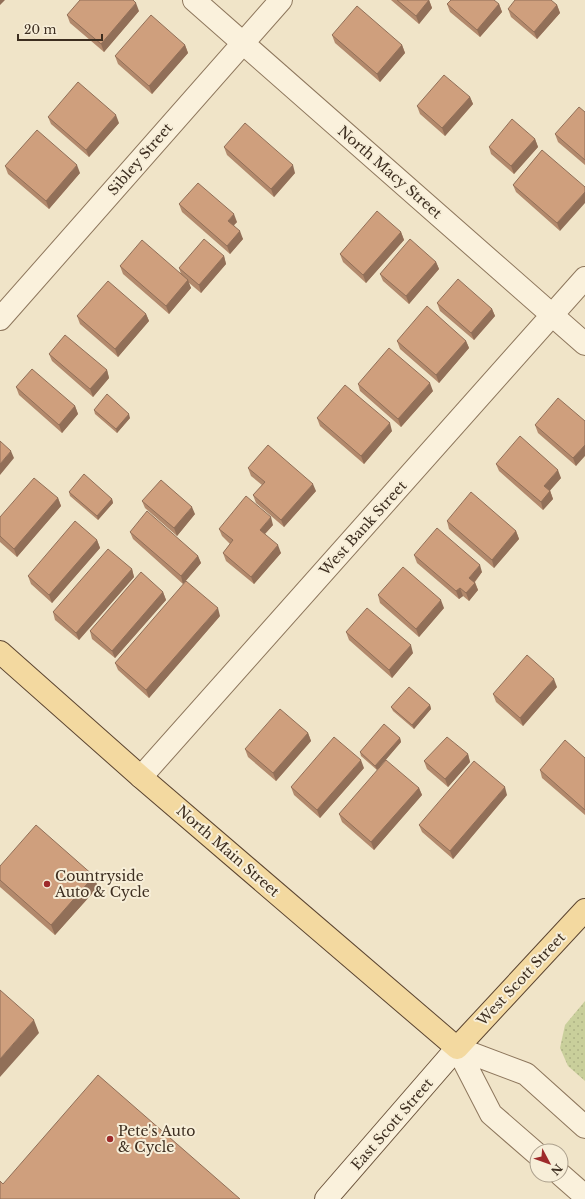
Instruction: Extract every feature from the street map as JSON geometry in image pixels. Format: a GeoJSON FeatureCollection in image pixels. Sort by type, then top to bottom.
{"type":"FeatureCollection","features":[{"type":"Feature","properties":{"kind":"main road","name":"North Main Street"},"geometry":{"type":"LineString","coordinates":[[0,652],[141,777],[457,1048]]}},
{"type":"Feature","properties":{"kind":"main road","name":"West Scott Street"},"geometry":{"type":"LineString","coordinates":[[457,1048],[585,910]]}},
{"type":"Feature","properties":{"kind":"street","name":"North Macy Street"},"geometry":{"type":"LineString","coordinates":[[194,0],[585,344]]}},
{"type":"Feature","properties":{"kind":"street","name":"Sibley Street"},"geometry":{"type":"LineString","coordinates":[[0,319],[281,0]]}},
{"type":"Feature","properties":{"kind":"street","name":"West Bank Street"},"geometry":{"type":"LineString","coordinates":[[141,777],[585,278]]}},
{"type":"Feature","properties":{"kind":"street","name":"North Main Street"},"geometry":{"type":"LineString","coordinates":[[457,1048],[526,1074],[585,1127]]}},
{"type":"Feature","properties":{"kind":"street","name":"North Main Street"},"geometry":{"type":"LineString","coordinates":[[457,1048],[491,1114],[529,1147]]}},
{"type":"Feature","properties":{"kind":"street","name":"East Scott Street"},"geometry":{"type":"LineString","coordinates":[[326,1199],[457,1048]]}},
{"type":"Feature","properties":{"kind":"street"},"geometry":{"type":"LineString","coordinates":[[569,1182],[585,1196]]}},
{"type":"Feature","properties":{"kind":"green space"},"geometry":{"type":"Polygon","coordinates":[[[585,1001],[585,1081],[568,1066],[560,1048],[565,1025],[585,1001]]]}},
{"type":"Feature","properties":{"kind":"building"},"geometry":{"type":"Polygon","coordinates":[[[80,0],[133,0],[136,3],[101,44],[67,15],[80,0]]]}},
{"type":"Feature","properties":{"kind":"building"},"geometry":{"type":"Polygon","coordinates":[[[397,0],[429,0],[416,16],[397,0]]]}},
{"type":"Feature","properties":{"kind":"building"},"geometry":{"type":"Polygon","coordinates":[[[451,0],[494,0],[499,4],[477,30],[447,4],[451,0]]]}},
{"type":"Feature","properties":{"kind":"building"},"geometry":{"type":"Polygon","coordinates":[[[515,0],[551,0],[557,5],[534,32],[508,9],[515,0]]]}},
{"type":"Feature","properties":{"kind":"building"},"geometry":{"type":"Polygon","coordinates":[[[357,6],[402,45],[377,74],[332,35],[357,6]]]}},
{"type":"Feature","properties":{"kind":"building"},"geometry":{"type":"Polygon","coordinates":[[[151,15],[185,45],[149,86],[115,56],[151,15]]]}},
{"type":"Feature","properties":{"kind":"building"},"geometry":{"type":"Polygon","coordinates":[[[444,75],[470,97],[442,128],[417,106],[444,75]]]}},
{"type":"Feature","properties":{"kind":"building"},"geometry":{"type":"Polygon","coordinates":[[[78,82],[116,115],[86,150],[48,117],[78,82]]]}},
{"type":"Feature","properties":{"kind":"building"},"geometry":{"type":"Polygon","coordinates":[[[579,107],[585,112],[585,160],[555,134],[579,107]]]}},
{"type":"Feature","properties":{"kind":"building"},"geometry":{"type":"Polygon","coordinates":[[[512,119],[535,139],[511,166],[489,147],[512,119]]]}},
{"type":"Feature","properties":{"kind":"building"},"geometry":{"type":"Polygon","coordinates":[[[245,123],[293,165],[271,189],[224,147],[245,123]]]}},
{"type":"Feature","properties":{"kind":"building"},"geometry":{"type":"Polygon","coordinates":[[[37,130],[77,165],[46,201],[5,166],[37,130]]]}},
{"type":"Feature","properties":{"kind":"building"},"geometry":{"type":"Polygon","coordinates":[[[542,150],[585,187],[585,192],[557,223],[513,185],[542,150]]]}},
{"type":"Feature","properties":{"kind":"building"},"geometry":{"type":"Polygon","coordinates":[[[198,183],[234,214],[228,221],[240,231],[227,246],[179,204],[198,183]]]}},
{"type":"Feature","properties":{"kind":"building"},"geometry":{"type":"Polygon","coordinates":[[[377,211],[401,232],[363,275],[340,254],[377,211]]]}},
{"type":"Feature","properties":{"kind":"building"},"geometry":{"type":"Polygon","coordinates":[[[204,239],[224,256],[199,285],[179,268],[204,239]]]}},
{"type":"Feature","properties":{"kind":"building"},"geometry":{"type":"Polygon","coordinates":[[[410,239],[436,262],[406,296],[380,274],[410,239]]]}},
{"type":"Feature","properties":{"kind":"building"},"geometry":{"type":"Polygon","coordinates":[[[142,240],[188,280],[166,306],[120,266],[142,240]]]}},
{"type":"Feature","properties":{"kind":"building"},"geometry":{"type":"Polygon","coordinates":[[[458,279],[492,309],[471,333],[437,303],[458,279]]]}},
{"type":"Feature","properties":{"kind":"building"},"geometry":{"type":"Polygon","coordinates":[[[108,281],[146,314],[115,349],[77,316],[108,281]]]}},
{"type":"Feature","properties":{"kind":"building"},"geometry":{"type":"Polygon","coordinates":[[[427,306],[466,341],[436,375],[397,341],[427,306]]]}},
{"type":"Feature","properties":{"kind":"building"},"geometry":{"type":"Polygon","coordinates":[[[65,335],[107,370],[90,389],[49,354],[65,335]]]}},
{"type":"Feature","properties":{"kind":"building"},"geometry":{"type":"Polygon","coordinates":[[[389,348],[430,383],[398,419],[358,384],[389,348]]]}},
{"type":"Feature","properties":{"kind":"building"},"geometry":{"type":"Polygon","coordinates":[[[32,369],[75,406],[59,425],[16,387],[32,369]]]}},
{"type":"Feature","properties":{"kind":"building"},"geometry":{"type":"Polygon","coordinates":[[[345,385],[390,423],[361,456],[317,418],[345,385]]]}},
{"type":"Feature","properties":{"kind":"building"},"geometry":{"type":"Polygon","coordinates":[[[107,394],[129,414],[116,429],[94,410],[107,394]]]}},
{"type":"Feature","properties":{"kind":"building"},"geometry":{"type":"Polygon","coordinates":[[[558,398],[585,421],[585,445],[573,458],[535,425],[558,398]]]}},
{"type":"Feature","properties":{"kind":"building"},"geometry":{"type":"Polygon","coordinates":[[[520,436],[558,470],[544,486],[550,491],[541,502],[496,464],[520,436]]]}},
{"type":"Feature","properties":{"kind":"building"},"geometry":{"type":"Polygon","coordinates":[[[0,441],[11,451],[0,464],[0,441]]]}},
{"type":"Feature","properties":{"kind":"building"},"geometry":{"type":"Polygon","coordinates":[[[268,445],[313,484],[281,520],[253,495],[265,482],[248,468],[268,445]]]}},
{"type":"Feature","properties":{"kind":"building"},"geometry":{"type":"Polygon","coordinates":[[[84,474],[112,499],[97,516],[69,492],[84,474]]]}},
{"type":"Feature","properties":{"kind":"building"},"geometry":{"type":"Polygon","coordinates":[[[34,478],[58,498],[14,549],[0,536],[0,517],[34,478]]]}},
{"type":"Feature","properties":{"kind":"building"},"geometry":{"type":"Polygon","coordinates":[[[161,480],[192,507],[174,528],[142,501],[161,480]]]}},
{"type":"Feature","properties":{"kind":"building"},"geometry":{"type":"Polygon","coordinates":[[[471,492],[516,531],[492,560],[447,521],[471,492]]]}},
{"type":"Feature","properties":{"kind":"building"},"geometry":{"type":"Polygon","coordinates":[[[246,496],[271,517],[260,530],[278,545],[251,577],[223,553],[233,540],[219,529],[246,496]]]}},
{"type":"Feature","properties":{"kind":"building"},"geometry":{"type":"Polygon","coordinates":[[[147,511],[198,556],[181,576],[130,532],[147,511]]]}},
{"type":"Feature","properties":{"kind":"building"},"geometry":{"type":"Polygon","coordinates":[[[75,521],[97,540],[49,595],[28,576],[75,521]]]}},
{"type":"Feature","properties":{"kind":"building"},"geometry":{"type":"Polygon","coordinates":[[[437,528],[480,565],[469,578],[475,583],[466,593],[460,588],[456,591],[414,555],[437,528]]]}},
{"type":"Feature","properties":{"kind":"building"},"geometry":{"type":"Polygon","coordinates":[[[108,549],[132,569],[76,633],[53,612],[108,549]]]}},
{"type":"Feature","properties":{"kind":"building"},"geometry":{"type":"Polygon","coordinates":[[[403,567],[441,600],[416,629],[378,595],[403,567]]]}},
{"type":"Feature","properties":{"kind":"building"},"geometry":{"type":"Polygon","coordinates":[[[141,572],[163,592],[112,651],[90,631],[141,572]]]}},
{"type":"Feature","properties":{"kind":"building"},"geometry":{"type":"Polygon","coordinates":[[[186,581],[218,608],[146,690],[115,663],[186,581]]]}},
{"type":"Feature","properties":{"kind":"building"},"geometry":{"type":"Polygon","coordinates":[[[367,608],[411,645],[389,670],[346,632],[367,608]]]}},
{"type":"Feature","properties":{"kind":"building"},"geometry":{"type":"Polygon","coordinates":[[[527,655],[554,679],[520,718],[493,694],[527,655]]]}},
{"type":"Feature","properties":{"kind":"building"},"geometry":{"type":"Polygon","coordinates":[[[409,687],[430,705],[412,725],[391,707],[409,687]]]}},
{"type":"Feature","properties":{"kind":"building"},"geometry":{"type":"Polygon","coordinates":[[[280,709],[308,733],[273,773],[245,749],[280,709]]]}},
{"type":"Feature","properties":{"kind":"building"},"geometry":{"type":"Polygon","coordinates":[[[384,724],[400,738],[375,766],[360,752],[384,724]]]}},
{"type":"Feature","properties":{"kind":"building"},"geometry":{"type":"Polygon","coordinates":[[[334,737],[361,760],[317,810],[291,787],[334,737]]]}},
{"type":"Feature","properties":{"kind":"building"},"geometry":{"type":"Polygon","coordinates":[[[447,737],[468,754],[445,779],[424,761],[447,737]]]}},
{"type":"Feature","properties":{"kind":"building"},"geometry":{"type":"Polygon","coordinates":[[[565,740],[585,758],[585,810],[540,770],[565,740]]]}},
{"type":"Feature","properties":{"kind":"building"},"geometry":{"type":"Polygon","coordinates":[[[386,760],[419,788],[371,842],[339,814],[386,760]]]}},
{"type":"Feature","properties":{"kind":"building"},"geometry":{"type":"Polygon","coordinates":[[[474,761],[505,787],[450,851],[419,825],[474,761]]]}},
{"type":"Feature","properties":{"kind":"building","name":"Countryside Auto & Cycle"},"geometry":{"type":"Polygon","coordinates":[[[36,825],[94,876],[51,925],[0,880],[0,866],[36,825]]]}},
{"type":"Feature","properties":{"kind":"building"},"geometry":{"type":"Polygon","coordinates":[[[0,990],[34,1020],[0,1059],[0,990]]]}},
{"type":"Feature","properties":{"kind":"building","name":"Pete's Auto & Cycle"},"geometry":{"type":"Polygon","coordinates":[[[98,1075],[240,1199],[0,1199],[0,1181],[3,1184],[98,1075]]]}},
{"type":"Feature","properties":{"kind":"place","name":"Countryside Auto & Cycle"},"geometry":{"type":"Point","coordinates":[47,884]}},
{"type":"Feature","properties":{"kind":"place","name":"Pete's Auto & Cycle"},"geometry":{"type":"Point","coordinates":[110,1139]}}]}
